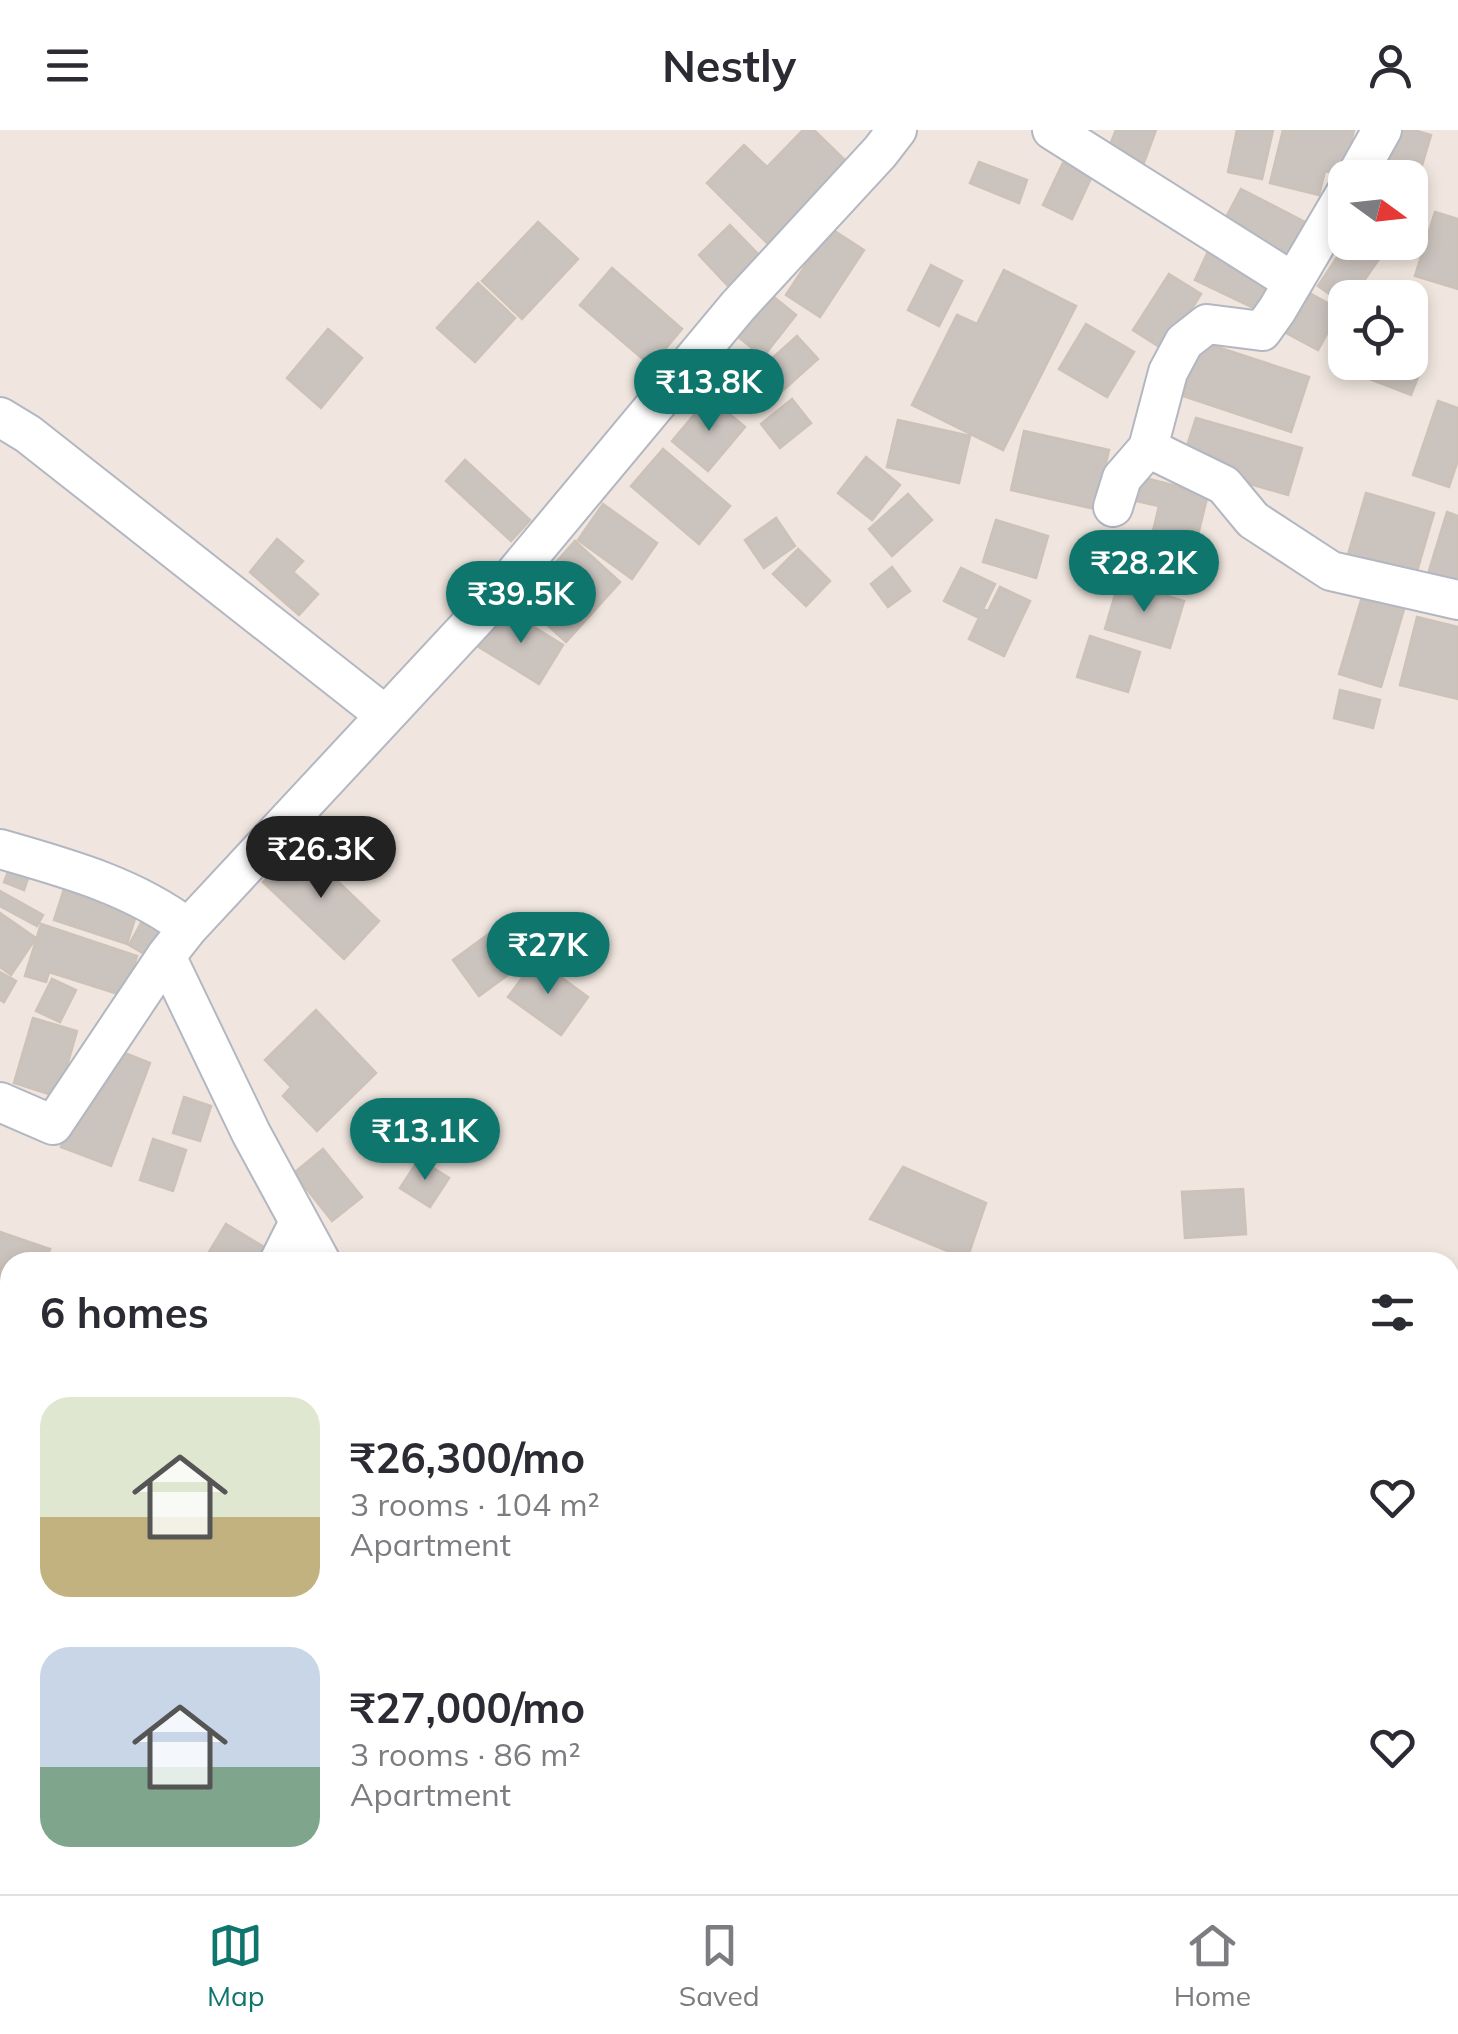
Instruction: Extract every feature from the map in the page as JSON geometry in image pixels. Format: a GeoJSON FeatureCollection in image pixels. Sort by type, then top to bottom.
{"type":"FeatureCollection","features":[{"type":"Feature","properties":{"kind":"street"},"geometry":{"type":"LineString","coordinates":[[0,1102],[53,1125],[177,942],[492,600],[738,306],[898,130]]}},
{"type":"Feature","properties":{"kind":"street"},"geometry":{"type":"LineString","coordinates":[[1052,130],[1294,282]]}},
{"type":"Feature","properties":{"kind":"street"},"geometry":{"type":"LineString","coordinates":[[1364,160],[1382,130]]}},
{"type":"Feature","properties":{"kind":"street"},"geometry":{"type":"LineString","coordinates":[[1113,508],[1122,478],[1148,448],[1168,372],[1184,342],[1207,324],[1262,332],[1328,223]]}},
{"type":"Feature","properties":{"kind":"street"},"geometry":{"type":"LineString","coordinates":[[0,417],[28,434],[385,715]]}},
{"type":"Feature","properties":{"kind":"street"},"geometry":{"type":"LineString","coordinates":[[1148,448],[1224,485],[1253,520],[1331,571],[1458,600]]}},
{"type":"Feature","properties":{"kind":"street"},"geometry":{"type":"LineString","coordinates":[[0,849],[92,876],[160,907],[251,1133],[316,1252]]}},
{"type":"Feature","properties":{"kind":"street"},"geometry":{"type":"LineString","coordinates":[[284,1252],[299,1222]]}},
{"type":"Feature","properties":{"kind":"building"},"geometry":{"type":"Polygon","coordinates":[[[803,130],[814,130],[850,165],[770,246],[707,183],[744,145],[767,167],[803,130]]]}},
{"type":"Feature","properties":{"kind":"building"},"geometry":{"type":"Polygon","coordinates":[[[1116,130],[1156,130],[1142,168],[1106,155],[1116,130]]]}},
{"type":"Feature","properties":{"kind":"building"},"geometry":{"type":"Polygon","coordinates":[[[1237,130],[1273,130],[1262,179],[1228,172],[1237,130]]]}},
{"type":"Feature","properties":{"kind":"building"},"geometry":{"type":"Polygon","coordinates":[[[1283,130],[1354,130],[1347,160],[1328,160],[1319,195],[1270,183],[1283,130]]]}},
{"type":"Feature","properties":{"kind":"building"},"geometry":{"type":"Polygon","coordinates":[[[1395,130],[1431,135],[1424,160],[1386,160],[1395,130]]]}},
{"type":"Feature","properties":{"kind":"building"},"geometry":{"type":"Polygon","coordinates":[[[979,162],[1027,180],[1019,203],[970,183],[979,162]]]}},
{"type":"Feature","properties":{"kind":"building"},"geometry":{"type":"Polygon","coordinates":[[[1063,163],[1092,176],[1072,219],[1043,205],[1063,163]]]}},
{"type":"Feature","properties":{"kind":"building"},"geometry":{"type":"Polygon","coordinates":[[[1241,189],[1305,222],[1285,260],[1221,227],[1241,189]]]}},
{"type":"Feature","properties":{"kind":"building"},"geometry":{"type":"Polygon","coordinates":[[[1435,212],[1458,219],[1458,289],[1415,276],[1420,260],[1428,260],[1428,234],[1435,212]]]}},
{"type":"Feature","properties":{"kind":"building"},"geometry":{"type":"Polygon","coordinates":[[[538,222],[578,259],[522,319],[482,281],[538,222]]]}},
{"type":"Feature","properties":{"kind":"building"},"geometry":{"type":"Polygon","coordinates":[[[730,225],[761,257],[729,287],[699,255],[730,225]]]}},
{"type":"Feature","properties":{"kind":"building"},"geometry":{"type":"Polygon","coordinates":[[[830,228],[864,250],[820,317],[786,295],[830,228]]]}},
{"type":"Feature","properties":{"kind":"building"},"geometry":{"type":"Polygon","coordinates":[[[1211,245],[1274,274],[1258,310],[1195,280],[1211,245]]]}},
{"type":"Feature","properties":{"kind":"building"},"geometry":{"type":"Polygon","coordinates":[[[1335,260],[1378,260],[1364,280],[1328,280],[1328,293],[1318,286],[1335,260]]]}},
{"type":"Feature","properties":{"kind":"building"},"geometry":{"type":"Polygon","coordinates":[[[931,265],[962,281],[939,326],[908,310],[931,265]]]}},
{"type":"Feature","properties":{"kind":"building"},"geometry":{"type":"Polygon","coordinates":[[[612,268],[682,329],[651,366],[580,305],[612,268]]]}},
{"type":"Feature","properties":{"kind":"building"},"geometry":{"type":"Polygon","coordinates":[[[1004,270],[1076,306],[1003,450],[912,405],[957,315],[977,324],[1004,270]]]}},
{"type":"Feature","properties":{"kind":"building"},"geometry":{"type":"Polygon","coordinates":[[[1169,274],[1201,294],[1166,351],[1133,330],[1169,274]]]}},
{"type":"Feature","properties":{"kind":"building"},"geometry":{"type":"Polygon","coordinates":[[[478,283],[515,318],[475,362],[437,328],[478,283]]]}},
{"type":"Feature","properties":{"kind":"building"},"geometry":{"type":"Polygon","coordinates":[[[1297,286],[1328,303],[1328,332],[1318,350],[1275,327],[1297,286]]]}},
{"type":"Feature","properties":{"kind":"building"},"geometry":{"type":"Polygon","coordinates":[[[764,289],[796,315],[763,357],[731,331],[764,289]]]}},
{"type":"Feature","properties":{"kind":"building"},"geometry":{"type":"Polygon","coordinates":[[[1086,324],[1134,352],[1107,397],[1059,369],[1086,324]]]}},
{"type":"Feature","properties":{"kind":"building"},"geometry":{"type":"Polygon","coordinates":[[[328,329],[362,358],[321,408],[287,378],[328,329]]]}},
{"type":"Feature","properties":{"kind":"building"},"geometry":{"type":"Polygon","coordinates":[[[797,336],[818,359],[770,402],[749,379],[797,336]]]}},
{"type":"Feature","properties":{"kind":"building"},"geometry":{"type":"Polygon","coordinates":[[[1202,342],[1309,377],[1291,432],[1183,396],[1202,342]]]}},
{"type":"Feature","properties":{"kind":"building"},"geometry":{"type":"Polygon","coordinates":[[[1372,380],[1417,380],[1411,395],[1372,380]]]}},
{"type":"Feature","properties":{"kind":"building"},"geometry":{"type":"Polygon","coordinates":[[[709,397],[745,427],[708,471],[672,441],[709,397]]]}},
{"type":"Feature","properties":{"kind":"building"},"geometry":{"type":"Polygon","coordinates":[[[792,399],[811,423],[780,448],[761,424],[792,399]]]}},
{"type":"Feature","properties":{"kind":"building"},"geometry":{"type":"Polygon","coordinates":[[[1438,401],[1458,408],[1458,460],[1449,487],[1413,475],[1438,401]]]}},
{"type":"Feature","properties":{"kind":"building"},"geometry":{"type":"Polygon","coordinates":[[[1196,418],[1302,448],[1288,495],[1216,474],[1220,459],[1186,449],[1196,418]]]}},
{"type":"Feature","properties":{"kind":"building"},"geometry":{"type":"Polygon","coordinates":[[[898,420],[970,436],[959,483],[887,467],[898,420]]]}},
{"type":"Feature","properties":{"kind":"building"},"geometry":{"type":"Polygon","coordinates":[[[1024,431],[1109,450],[1095,509],[1011,490],[1024,431]]]}},
{"type":"Feature","properties":{"kind":"building"},"geometry":{"type":"Polygon","coordinates":[[[663,449],[730,506],[699,544],[631,486],[663,449]]]}},
{"type":"Feature","properties":{"kind":"building"},"geometry":{"type":"Polygon","coordinates":[[[866,457],[900,485],[872,520],[838,493],[866,457]]]}},
{"type":"Feature","properties":{"kind":"building"},"geometry":{"type":"Polygon","coordinates":[[[465,460],[530,520],[511,541],[446,481],[465,460]]]}},
{"type":"Feature","properties":{"kind":"building"},"geometry":{"type":"Polygon","coordinates":[[[1137,476],[1208,494],[1192,559],[1149,548],[1159,506],[1132,500],[1137,476]]]}},
{"type":"Feature","properties":{"kind":"building"},"geometry":{"type":"Polygon","coordinates":[[[1366,493],[1434,513],[1413,585],[1345,565],[1366,493]]]}},
{"type":"Feature","properties":{"kind":"building"},"geometry":{"type":"Polygon","coordinates":[[[908,494],[932,520],[892,556],[869,529],[908,494]]]}},
{"type":"Feature","properties":{"kind":"building"},"geometry":{"type":"Polygon","coordinates":[[[603,504],[657,543],[632,579],[578,540],[603,504]]]}},
{"type":"Feature","properties":{"kind":"building"},"geometry":{"type":"Polygon","coordinates":[[[1447,512],[1458,516],[1458,594],[1425,584],[1447,512]]]}},
{"type":"Feature","properties":{"kind":"building"},"geometry":{"type":"Polygon","coordinates":[[[776,518],[795,546],[764,568],[745,540],[776,518]]]}},
{"type":"Feature","properties":{"kind":"building"},"geometry":{"type":"Polygon","coordinates":[[[996,520],[1048,536],[1036,578],[983,562],[996,520]]]}},
{"type":"Feature","properties":{"kind":"building"},"geometry":{"type":"Polygon","coordinates":[[[277,539],[303,561],[293,572],[318,594],[299,615],[250,572],[277,539]]]}},
{"type":"Feature","properties":{"kind":"building"},"geometry":{"type":"Polygon","coordinates":[[[575,541],[620,582],[566,642],[521,601],[575,541]]]}},
{"type":"Feature","properties":{"kind":"building"},"geometry":{"type":"Polygon","coordinates":[[[798,549],[830,581],[806,606],[773,574],[798,549]]]}},
{"type":"Feature","properties":{"kind":"building"},"geometry":{"type":"Polygon","coordinates":[[[892,567],[910,591],[888,607],[871,584],[892,567]]]}},
{"type":"Feature","properties":{"kind":"building"},"geometry":{"type":"Polygon","coordinates":[[[961,568],[995,584],[983,609],[988,611],[1000,587],[1030,601],[1004,656],[969,639],[979,618],[944,601],[961,568]]]}},
{"type":"Feature","properties":{"kind":"building"},"geometry":{"type":"Polygon","coordinates":[[[1119,581],[1184,601],[1170,648],[1105,629],[1119,581]]]}},
{"type":"Feature","properties":{"kind":"building"},"geometry":{"type":"Polygon","coordinates":[[[1365,587],[1407,599],[1381,687],[1339,674],[1365,587]]]}},
{"type":"Feature","properties":{"kind":"building"},"geometry":{"type":"Polygon","coordinates":[[[503,608],[563,645],[539,684],[479,647],[503,608]]]}},
{"type":"Feature","properties":{"kind":"building"},"geometry":{"type":"Polygon","coordinates":[[[1417,617],[1458,627],[1458,699],[1400,685],[1417,617]]]}},
{"type":"Feature","properties":{"kind":"building"},"geometry":{"type":"Polygon","coordinates":[[[1090,636],[1140,652],[1128,692],[1077,677],[1090,636]]]}},
{"type":"Feature","properties":{"kind":"building"},"geometry":{"type":"Polygon","coordinates":[[[1340,690],[1380,700],[1373,728],[1334,718],[1340,690]]]}},
{"type":"Feature","properties":{"kind":"building"},"geometry":{"type":"Polygon","coordinates":[[[299,844],[379,921],[344,959],[263,882],[299,844]]]}},
{"type":"Feature","properties":{"kind":"building"},"geometry":{"type":"Polygon","coordinates":[[[13,860],[32,867],[24,890],[4,882],[13,860]]]}},
{"type":"Feature","properties":{"kind":"building"},"geometry":{"type":"Polygon","coordinates":[[[67,880],[140,903],[127,944],[54,920],[67,880]]]}},
{"type":"Feature","properties":{"kind":"building"},"geometry":{"type":"Polygon","coordinates":[[[0,891],[43,915],[37,926],[0,906],[0,891]]]}},
{"type":"Feature","properties":{"kind":"building"},"geometry":{"type":"Polygon","coordinates":[[[147,912],[171,926],[153,959],[129,945],[147,912]]]}},
{"type":"Feature","properties":{"kind":"building"},"geometry":{"type":"Polygon","coordinates":[[[0,913],[36,938],[11,975],[0,967],[0,913]]]}},
{"type":"Feature","properties":{"kind":"building"},"geometry":{"type":"Polygon","coordinates":[[[512,917],[538,953],[479,996],[453,960],[512,917]]]}},
{"type":"Feature","properties":{"kind":"building"},"geometry":{"type":"Polygon","coordinates":[[[41,924],[137,956],[124,996],[49,972],[46,982],[25,976],[41,924]]]}},
{"type":"Feature","properties":{"kind":"building"},"geometry":{"type":"Polygon","coordinates":[[[536,959],[588,997],[561,1035],[508,997],[536,959]]]}},
{"type":"Feature","properties":{"kind":"building"},"geometry":{"type":"Polygon","coordinates":[[[0,972],[16,981],[4,1002],[0,1000],[0,972]]]}},
{"type":"Feature","properties":{"kind":"building"},"geometry":{"type":"Polygon","coordinates":[[[52,979],[76,990],[60,1022],[36,1011],[52,979]]]}},
{"type":"Feature","properties":{"kind":"building"},"geometry":{"type":"Polygon","coordinates":[[[316,1010],[376,1073],[317,1131],[283,1096],[291,1087],[265,1060],[316,1010]]]}},
{"type":"Feature","properties":{"kind":"building"},"geometry":{"type":"Polygon","coordinates":[[[33,1018],[77,1031],[58,1097],[14,1083],[33,1018]]]}},
{"type":"Feature","properties":{"kind":"building"},"geometry":{"type":"Polygon","coordinates":[[[117,1050],[150,1063],[111,1166],[61,1147],[85,1085],[101,1091],[117,1050]]]}},
{"type":"Feature","properties":{"kind":"building"},"geometry":{"type":"Polygon","coordinates":[[[184,1097],[211,1106],[200,1141],[173,1133],[184,1097]]]}},
{"type":"Feature","properties":{"kind":"building"},"geometry":{"type":"Polygon","coordinates":[[[385,1105],[437,1136],[423,1160],[371,1128],[385,1105]]]}},
{"type":"Feature","properties":{"kind":"building"},"geometry":{"type":"Polygon","coordinates":[[[153,1139],[186,1150],[173,1191],[140,1180],[153,1139]]]}},
{"type":"Feature","properties":{"kind":"building"},"geometry":{"type":"Polygon","coordinates":[[[323,1149],[362,1197],[332,1221],[294,1173],[323,1149]]]}},
{"type":"Feature","properties":{"kind":"building"},"geometry":{"type":"Polygon","coordinates":[[[419,1159],[449,1178],[430,1207],[400,1188],[419,1159]]]}},
{"type":"Feature","properties":{"kind":"building"},"geometry":{"type":"Polygon","coordinates":[[[903,1167],[986,1203],[969,1252],[950,1252],[870,1219],[903,1167]]]}},
{"type":"Feature","properties":{"kind":"building"},"geometry":{"type":"Polygon","coordinates":[[[1243,1189],[1246,1234],[1185,1238],[1182,1192],[1243,1189]]]}},
{"type":"Feature","properties":{"kind":"building"},"geometry":{"type":"Polygon","coordinates":[[[226,1224],[272,1252],[209,1252],[226,1224]]]}},
{"type":"Feature","properties":{"kind":"building"},"geometry":{"type":"Polygon","coordinates":[[[0,1232],[50,1249],[49,1252],[0,1252],[0,1232]]]}}]}
